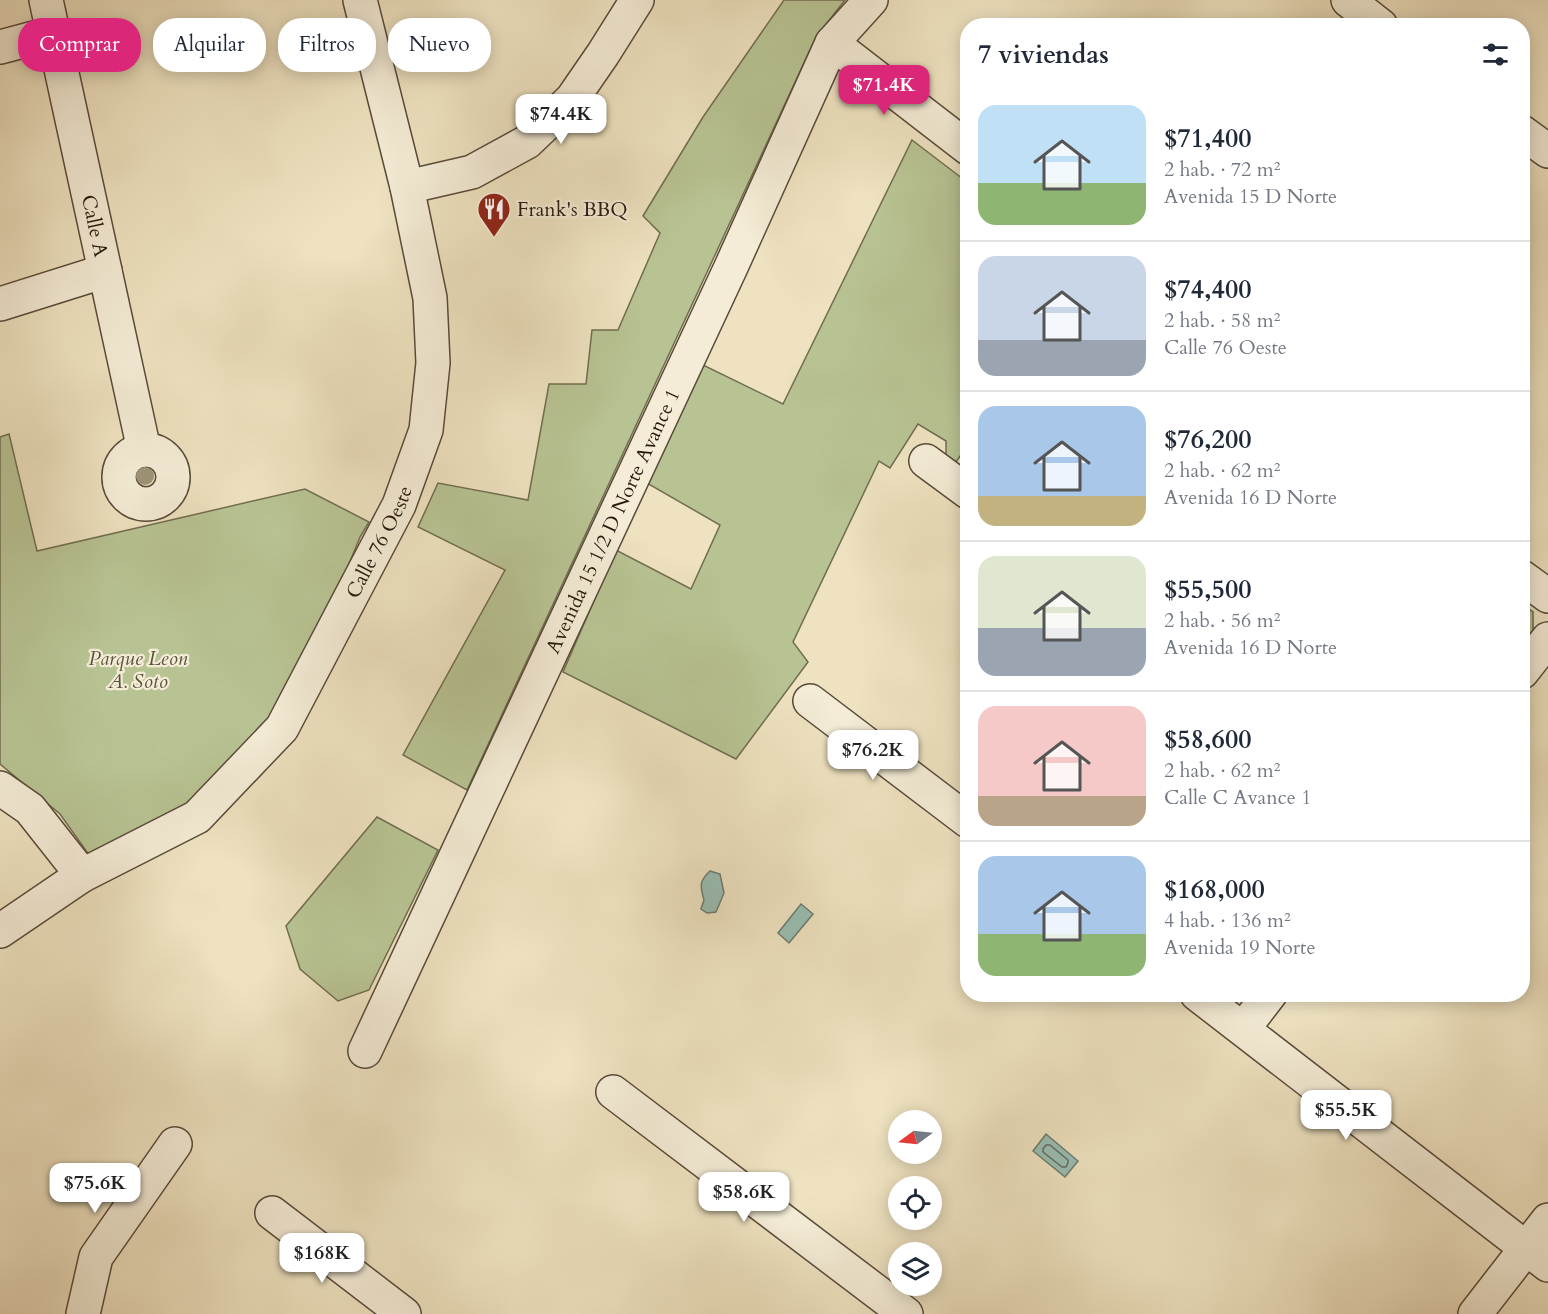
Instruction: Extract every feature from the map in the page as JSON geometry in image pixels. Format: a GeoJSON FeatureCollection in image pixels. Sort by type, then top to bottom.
{"type":"FeatureCollection","features":[{"type":"Feature","properties":{"kind":"street","name":"Calle A"},"geometry":{"type":"LineString","coordinates":[[46,0],[50,18]]}},
{"type":"Feature","properties":{"kind":"street","name":"Calle 76 Oeste"},"geometry":{"type":"LineString","coordinates":[[0,931],[81,876],[197,817],[282,728],[399,506],[426,430],[433,363],[430,298],[407,187],[360,0]]}},
{"type":"Feature","properties":{"kind":"street"},"geometry":{"type":"LineString","coordinates":[[407,187],[472,172],[527,142],[572,99],[637,0]]}},
{"type":"Feature","properties":{"kind":"street","name":"Avenida 15 1/2 D Norte Avance 1"},"geometry":{"type":"LineString","coordinates":[[364,1051],[731,267],[832,43],[871,0]]}},
{"type":"Feature","properties":{"kind":"street"},"geometry":{"type":"LineString","coordinates":[[1348,0],[1372,18]]}},
{"type":"Feature","properties":{"kind":"street"},"geometry":{"type":"LineString","coordinates":[[0,47],[18,42]]}},
{"type":"Feature","properties":{"kind":"street"},"geometry":{"type":"LineString","coordinates":[[832,43],[960,142]]}},
{"type":"Feature","properties":{"kind":"street","name":"Calle A"},"geometry":{"type":"LineString","coordinates":[[62,72],[144,450]]}},
{"type":"Feature","properties":{"kind":"street"},"geometry":{"type":"LineString","coordinates":[[1530,138],[1548,151]]}},
{"type":"Feature","properties":{"kind":"street"},"geometry":{"type":"LineString","coordinates":[[0,304],[105,271]]}},
{"type":"Feature","properties":{"kind":"street"},"geometry":{"type":"LineString","coordinates":[[926,461],[960,486]]}},
{"type":"Feature","properties":{"kind":"street"},"geometry":{"type":"LineString","coordinates":[[1530,583],[1548,596]]}},
{"type":"Feature","properties":{"kind":"street"},"geometry":{"type":"LineString","coordinates":[[1530,662],[1548,639]]}},
{"type":"Feature","properties":{"kind":"street"},"geometry":{"type":"LineString","coordinates":[[810,700],[960,815]]}},
{"type":"Feature","properties":{"kind":"street"},"geometry":{"type":"LineString","coordinates":[[0,788],[30,809],[81,876]]}},
{"type":"Feature","properties":{"kind":"street"},"geometry":{"type":"LineString","coordinates":[[1208,1002],[1537,1256]]}},
{"type":"Feature","properties":{"kind":"street"},"geometry":{"type":"LineString","coordinates":[[1243,1029],[1264,1002]]}},
{"type":"Feature","properties":{"kind":"street"},"geometry":{"type":"LineString","coordinates":[[613,1092],[906,1314]]}},
{"type":"Feature","properties":{"kind":"street"},"geometry":{"type":"LineString","coordinates":[[83,1314],[96,1257],[175,1144]]}},
{"type":"Feature","properties":{"kind":"street"},"geometry":{"type":"LineString","coordinates":[[272,1213],[404,1314]]}},
{"type":"Feature","properties":{"kind":"street"},"geometry":{"type":"LineString","coordinates":[[1475,1314],[1537,1256],[1548,1220]]}},
{"type":"Feature","properties":{"kind":"green space"},"geometry":{"type":"Polygon","coordinates":[[[784,0],[845,0],[816,37],[467,790],[403,755],[505,570],[418,527],[438,483],[528,500],[549,384],[586,384],[592,330],[618,330],[660,233],[643,216],[703,117],[784,0]]]}},
{"type":"Feature","properties":{"kind":"green space"},"geometry":{"type":"Polygon","coordinates":[[[912,140],[960,177],[960,456],[956,462],[946,456],[946,441],[918,424],[890,468],[879,461],[793,642],[808,662],[736,759],[563,672],[616,550],[691,589],[720,525],[645,482],[699,363],[783,404],[912,140]]]}},
{"type":"Feature","properties":{"kind":"green space","name":"Parque Leon A. Soto"},"geometry":{"type":"Polygon","coordinates":[[[9,434],[37,551],[305,489],[369,522],[360,537],[280,724],[190,813],[99,869],[60,814],[0,764],[0,437],[9,434]]]}},
{"type":"Feature","properties":{"kind":"green space"},"geometry":{"type":"Polygon","coordinates":[[[1530,610],[1533,612],[1533,637],[1530,640],[1530,610]]]}},
{"type":"Feature","properties":{"kind":"green space"},"geometry":{"type":"Polygon","coordinates":[[[377,817],[438,850],[369,990],[338,1001],[300,969],[286,926],[377,817]]]}},
{"type":"Feature","properties":{"kind":"water"},"geometry":{"type":"Polygon","coordinates":[[[710,871],[720,874],[724,893],[716,912],[707,913],[701,909],[704,900],[701,884],[710,871]]]}},
{"type":"Feature","properties":{"kind":"water"},"geometry":{"type":"Polygon","coordinates":[[[801,904],[813,914],[789,943],[778,933],[801,904]]]}},
{"type":"Feature","properties":{"kind":"water"},"geometry":{"type":"Polygon","coordinates":[[[1046,1134],[1078,1161],[1065,1177],[1033,1151],[1046,1134]]]}},
{"type":"Feature","properties":{"kind":"place","name":"Frank's BBQ"},"geometry":{"type":"Point","coordinates":[494,238]}}]}
